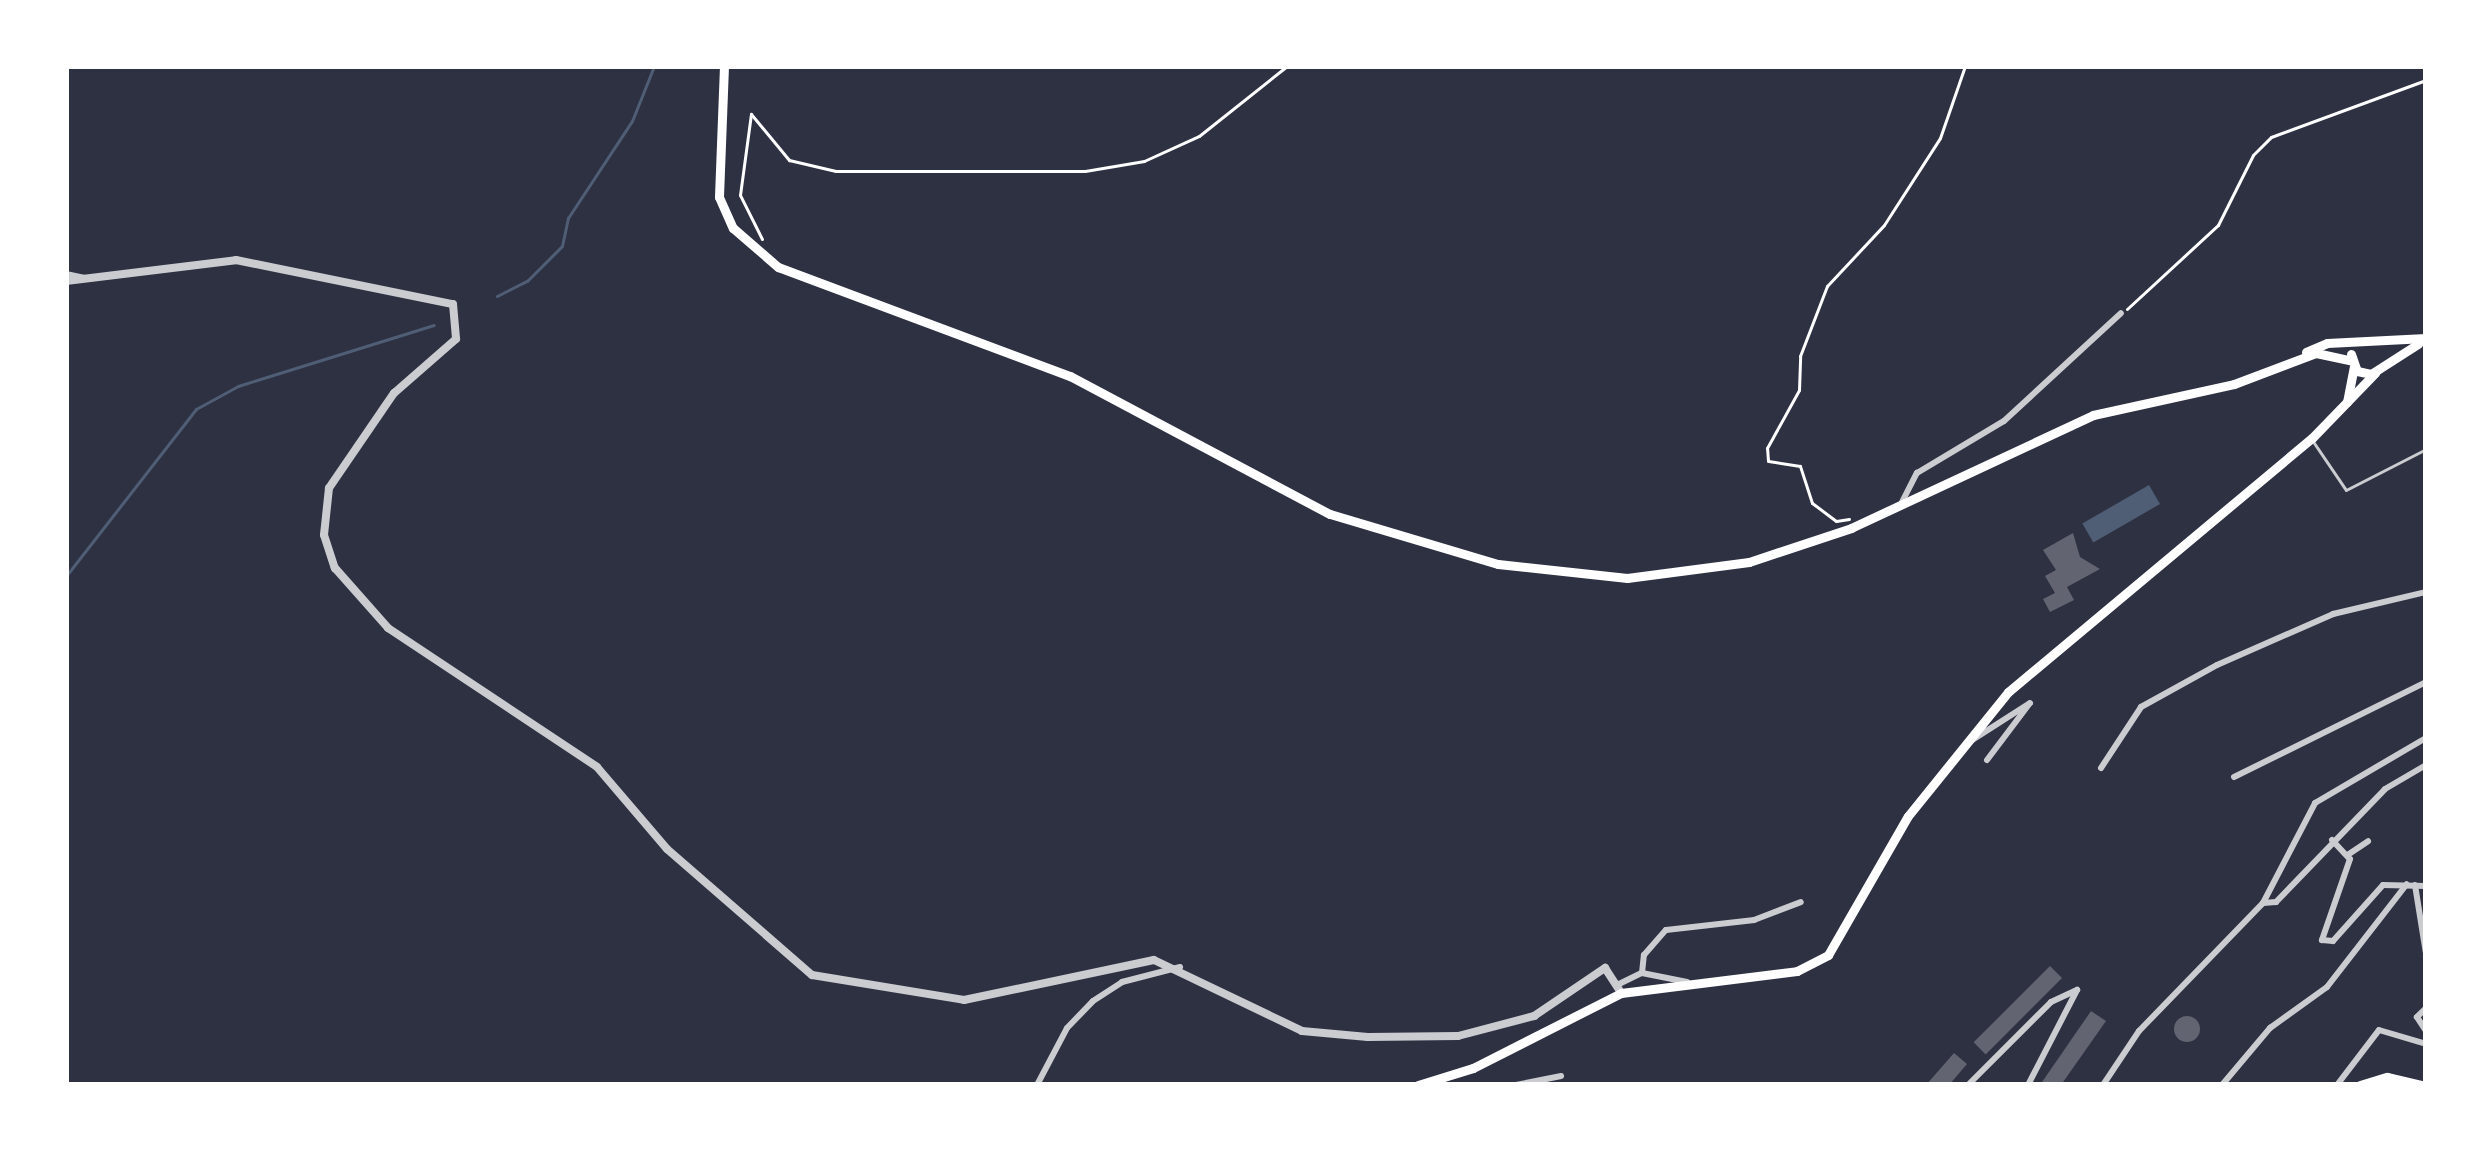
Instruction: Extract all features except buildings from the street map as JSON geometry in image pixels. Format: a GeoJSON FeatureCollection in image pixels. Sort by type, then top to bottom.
{"type":"FeatureCollection","features":[{"type":"Feature","properties":{"kind":"main road"},"geometry":{"type":"LineString","coordinates":[[724,66],[717,192],[733,228],[778,267],[1070,376],[1264,486],[1444,553],[1627,578],[1734,566],[1851,529],[2093,415],[2326,351],[2375,373]]}},
{"type":"Feature","properties":{"kind":"main road"},"geometry":{"type":"LineString","coordinates":[[2287,365],[2315,346],[2426,339]]}},
{"type":"Feature","properties":{"kind":"main road"},"geometry":{"type":"LineString","coordinates":[[1418,1085],[1473,1068],[1620,988],[1797,971],[1828,955],[1908,816],[2023,676],[2312,438],[2385,362],[2426,339]]}},
{"type":"Feature","properties":{"kind":"main road"},"geometry":{"type":"LineString","coordinates":[[2379,343],[2385,362]]}},
{"type":"Feature","properties":{"kind":"main road"},"geometry":{"type":"LineString","coordinates":[[2345,407],[2356,344]]}},
{"type":"Feature","properties":{"kind":"main road"},"geometry":{"type":"LineString","coordinates":[[2360,1085],[2387,1077],[2423,1085]]}},
{"type":"Feature","properties":{"kind":"street"},"geometry":{"type":"LineString","coordinates":[[66,278],[236,260],[453,304],[460,319],[456,339],[394,393],[335,475],[323,522],[335,568],[388,628],[597,767],[667,849],[796,967],[860,987],[964,1000],[1135,962],[1180,967],[1270,1019],[1354,1037],[1458,1036],[1549,1010],[1597,970],[1612,970],[1620,988],[1642,973],[1690,984]]}},
{"type":"Feature","properties":{"kind":"street"},"geometry":{"type":"LineString","coordinates":[[1902,504],[1904,484],[1916,472],[2004,421],[2121,313]]}},
{"type":"Feature","properties":{"kind":"street"},"geometry":{"type":"LineString","coordinates":[[2102,768],[2141,707],[2217,665],[2333,614],[2426,592]]}},
{"type":"Feature","properties":{"kind":"street"},"geometry":{"type":"LineString","coordinates":[[2234,777],[2426,682]]}},
{"type":"Feature","properties":{"kind":"street"},"geometry":{"type":"LineString","coordinates":[[1963,746],[2030,703],[1988,760]]}},
{"type":"Feature","properties":{"kind":"street"},"geometry":{"type":"LineString","coordinates":[[2103,1085],[2139,1031],[2263,903],[2315,803],[2426,739]]}},
{"type":"Feature","properties":{"kind":"street"},"geometry":{"type":"LineString","coordinates":[[2263,903],[2276,902],[2385,789],[2426,765]]}},
{"type":"Feature","properties":{"kind":"street"},"geometry":{"type":"LineString","coordinates":[[2332,839],[2349,854]]}},
{"type":"Feature","properties":{"kind":"street"},"geometry":{"type":"LineString","coordinates":[[2368,841],[2349,854],[2323,940],[2333,941],[2383,885],[2426,886]]}},
{"type":"Feature","properties":{"kind":"street"},"geometry":{"type":"LineString","coordinates":[[2411,885],[2426,954]]}},
{"type":"Feature","properties":{"kind":"street"},"geometry":{"type":"LineString","coordinates":[[2222,1085],[2248,1049],[2338,974],[2411,885]]}},
{"type":"Feature","properties":{"kind":"street"},"geometry":{"type":"LineString","coordinates":[[1642,973],[1644,955],[1666,930],[1754,920],[1801,902]]}},
{"type":"Feature","properties":{"kind":"street"},"geometry":{"type":"LineString","coordinates":[[1037,1085],[1067,1028],[1093,1001],[1122,982],[1180,967]]}},
{"type":"Feature","properties":{"kind":"street"},"geometry":{"type":"LineString","coordinates":[[1968,1085],[2051,1002],[2077,990],[2027,1085]]}},
{"type":"Feature","properties":{"kind":"street"},"geometry":{"type":"LineString","coordinates":[[2426,1008],[2417,1017],[2426,1030]]}},
{"type":"Feature","properties":{"kind":"street"},"geometry":{"type":"LineString","coordinates":[[2337,1085],[2379,1030],[2426,1044]]}},
{"type":"Feature","properties":{"kind":"street"},"geometry":{"type":"LineString","coordinates":[[1516,1085],[1562,1076]]}},
{"type":"Feature","properties":{"kind":"lane"},"geometry":{"type":"LineString","coordinates":[[2312,438],[2346,490],[2426,449]]}},
{"type":"Feature","properties":{"kind":"path"},"geometry":{"type":"LineString","coordinates":[[778,267],[740,195],[751,114],[799,165],[882,177],[1084,171],[1144,161],[1199,136],[1287,66]]}},
{"type":"Feature","properties":{"kind":"path"},"geometry":{"type":"LineString","coordinates":[[1851,529],[1848,516],[1836,521],[1812,503],[1800,466],[1768,461],[1767,448],[1799,390],[1800,356],[1827,286],[1884,225],[1940,138],[1965,66]]}},
{"type":"Feature","properties":{"kind":"path"},"geometry":{"type":"LineString","coordinates":[[2121,313],[2218,225],[2253,154],[2271,137],[2426,80]]}},
{"type":"Feature","properties":{"kind":"water"},"geometry":{"type":"Polygon","coordinates":[[[2149,485],[2160,504],[2093,543],[2082,524],[2149,485]]]}},
{"type":"Feature","properties":{"kind":"waterway"},"geometry":{"type":"LineString","coordinates":[[497,296],[527,281],[562,246],[568,218],[632,121],[654,66]]}},
{"type":"Feature","properties":{"kind":"waterway"},"geometry":{"type":"LineString","coordinates":[[66,576],[196,409],[238,386],[434,325]]}}]}
